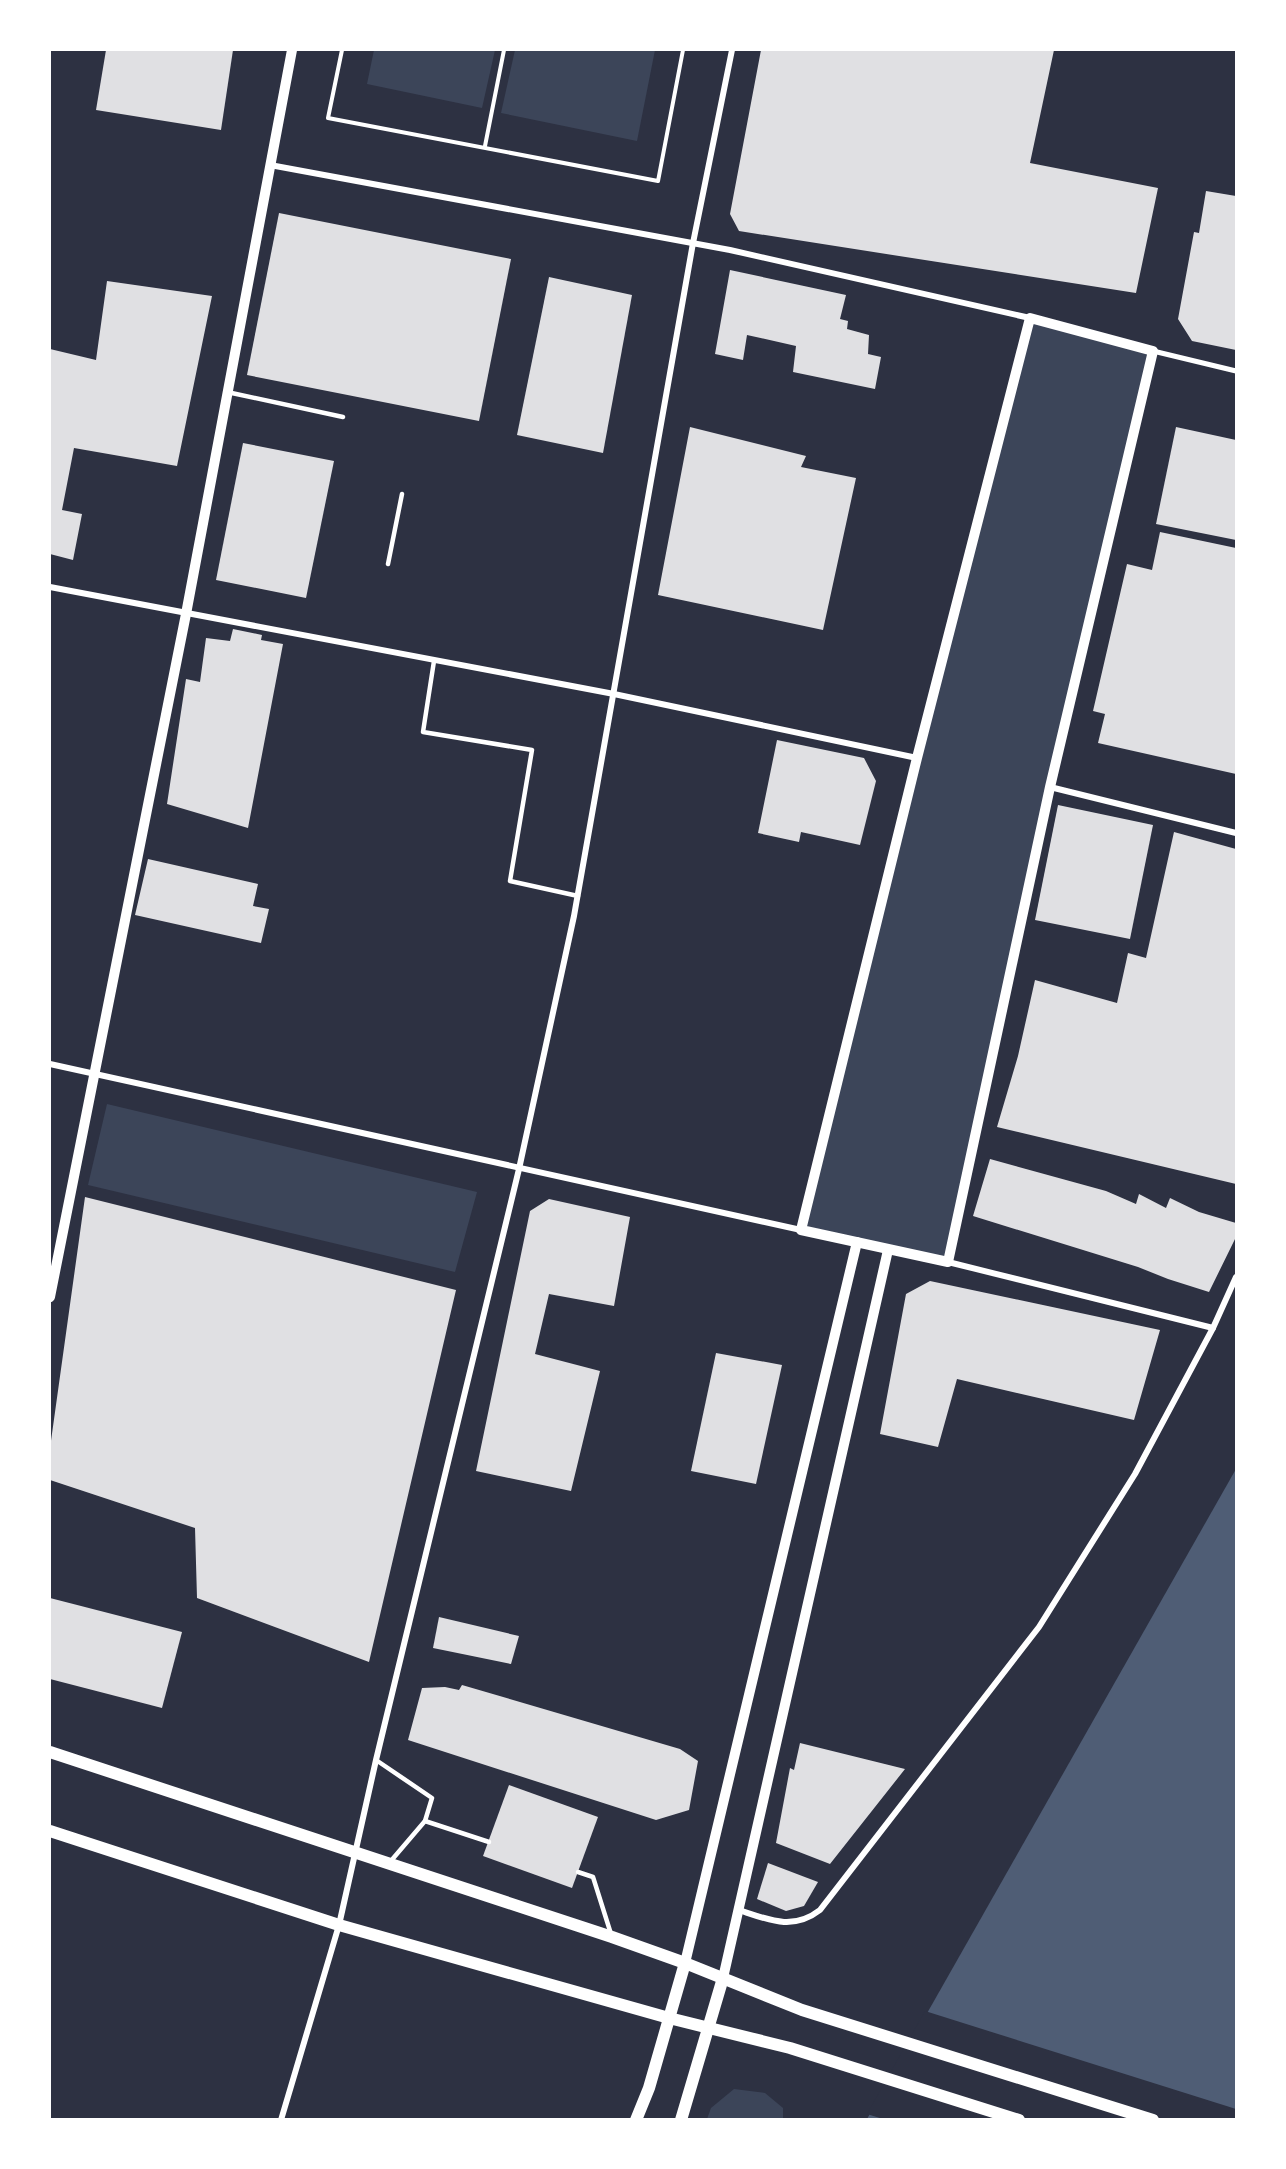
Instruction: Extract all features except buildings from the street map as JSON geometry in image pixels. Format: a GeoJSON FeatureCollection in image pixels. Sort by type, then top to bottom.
{"type":"FeatureCollection","features":[{"type":"Feature","properties":{"kind":"main road"},"geometry":{"type":"LineString","coordinates":[[50,1752],[612,1937],[685,1963],[802,2010],[1153,2120]]}},
{"type":"Feature","properties":{"kind":"main road"},"geometry":{"type":"LineString","coordinates":[[50,1831],[339,1925],[669,2018],[790,2048],[1019,2120]]}},
{"type":"Feature","properties":{"kind":"main road"},"geometry":{"type":"LineString","coordinates":[[636,2120],[649,2088],[685,1963]]}},
{"type":"Feature","properties":{"kind":"main road"},"geometry":{"type":"LineString","coordinates":[[681,2120],[723,1978]]}},
{"type":"Feature","properties":{"kind":"street"},"geometry":{"type":"LineString","coordinates":[[50,1297],[92,1074],[186,614],[292,50]]}},
{"type":"Feature","properties":{"kind":"street"},"geometry":{"type":"LineString","coordinates":[[281,2120],[339,1925],[376,1760],[519,1169],[578,896],[693,243],[732,50]]}},
{"type":"Feature","properties":{"kind":"street"},"geometry":{"type":"LineString","coordinates":[[270,165],[693,243],[1030,318],[1236,371]]}},
{"type":"Feature","properties":{"kind":"street"},"geometry":{"type":"LineString","coordinates":[[801,1230],[917,758],[1030,318]]}},
{"type":"Feature","properties":{"kind":"street"},"geometry":{"type":"LineString","coordinates":[[948,1262],[1050,787],[1153,351]]}},
{"type":"Feature","properties":{"kind":"street"},"geometry":{"type":"LineString","coordinates":[[50,587],[614,694],[917,758]]}},
{"type":"Feature","properties":{"kind":"street"},"geometry":{"type":"LineString","coordinates":[[1050,787],[1236,833]]}},
{"type":"Feature","properties":{"kind":"street"},"geometry":{"type":"LineString","coordinates":[[50,1064],[948,1262],[1213,1328]]}},
{"type":"Feature","properties":{"kind":"street"},"geometry":{"type":"LineString","coordinates":[[685,1963],[857,1242]]}},
{"type":"Feature","properties":{"kind":"street"},"geometry":{"type":"LineString","coordinates":[[723,1978],[888,1250]]}},
{"type":"Feature","properties":{"kind":"street"},"geometry":{"type":"LineString","coordinates":[[739,1910],[782,1924],[810,1918],[820,1910],[1039,1627],[1135,1474],[1213,1328],[1236,1277]]}},
{"type":"Feature","properties":{"kind":"lane"},"geometry":{"type":"LineString","coordinates":[[227,392],[343,417]]}},
{"type":"Feature","properties":{"kind":"lane"},"geometry":{"type":"LineString","coordinates":[[388,564],[402,494]]}},
{"type":"Feature","properties":{"kind":"lane"},"geometry":{"type":"LineString","coordinates":[[434,661],[423,732],[532,750],[510,881],[578,896]]}},
{"type":"Feature","properties":{"kind":"lane"},"geometry":{"type":"LineString","coordinates":[[376,1760],[432,1798],[425,1821],[388,1864]]}},
{"type":"Feature","properties":{"kind":"lane"},"geometry":{"type":"LineString","coordinates":[[425,1821],[489,1842]]}},
{"type":"Feature","properties":{"kind":"lane"},"geometry":{"type":"LineString","coordinates":[[578,1872],[593,1877],[612,1937]]}},
{"type":"Feature","properties":{"kind":"path"},"geometry":{"type":"LineString","coordinates":[[342,50],[328,118],[485,146],[658,181],[683,50]]}},
{"type":"Feature","properties":{"kind":"path"},"geometry":{"type":"LineString","coordinates":[[485,146],[504,50]]}},
{"type":"Feature","properties":{"kind":"shaded area"},"geometry":{"type":"Polygon","coordinates":[[[374,50],[495,50],[482,108],[367,84],[374,50]]]}},
{"type":"Feature","properties":{"kind":"shaded area"},"geometry":{"type":"Polygon","coordinates":[[[515,50],[655,50],[637,141],[501,113],[515,50]]]}},
{"type":"Feature","properties":{"kind":"shaded area"},"geometry":{"type":"Polygon","coordinates":[[[1030,318],[1153,351],[948,1262],[801,1230],[1030,318]]]}},
{"type":"Feature","properties":{"kind":"shaded area"},"geometry":{"type":"Polygon","coordinates":[[[107,1104],[477,1192],[455,1272],[88,1185],[107,1104]]]}},
{"type":"Feature","properties":{"kind":"shaded area"},"geometry":{"type":"Polygon","coordinates":[[[1236,1469],[1236,2119],[867,2119],[1236,1469]]]}},
{"type":"Feature","properties":{"kind":"shaded area"},"geometry":{"type":"Polygon","coordinates":[[[734,2089],[765,2093],[783,2108],[783,2119],[707,2119],[711,2108],[734,2089]]]}},
{"type":"Feature","properties":{"kind":"pier"},"geometry":{"type":"Polygon","coordinates":[[[925,2011],[1236,2109],[1236,2120],[883,2119],[867,2114],[925,2011]]]}}]}
